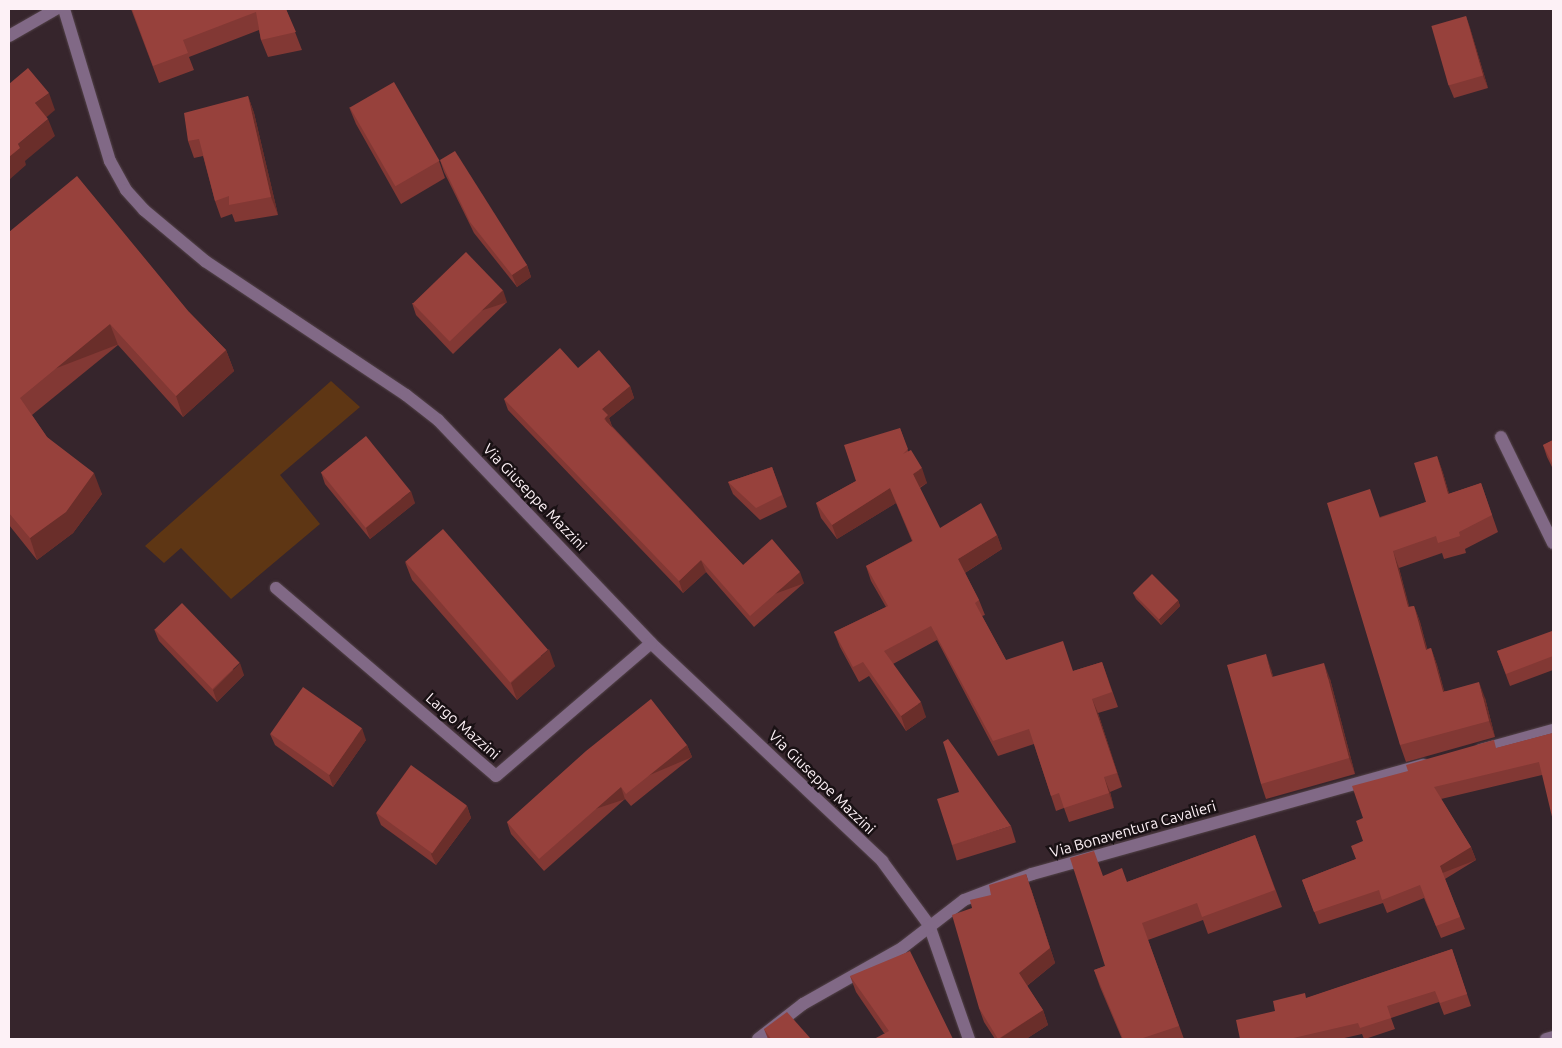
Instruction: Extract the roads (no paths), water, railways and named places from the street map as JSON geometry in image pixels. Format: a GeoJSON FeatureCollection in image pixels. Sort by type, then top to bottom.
{"type":"FeatureCollection","features":[{"type":"Feature","properties":{"kind":"street"},"geometry":{"type":"LineString","coordinates":[[9,36],[56,9]]}},
{"type":"Feature","properties":{"kind":"street","name":"Via Giuseppe Mazzini"},"geometry":{"type":"LineString","coordinates":[[64,9],[110,161],[126,190],[144,210],[205,261],[398,389],[438,420],[651,642],[882,861],[929,925],[970,1039]]}},
{"type":"Feature","properties":{"kind":"street"},"geometry":{"type":"LineString","coordinates":[[1500,437],[1553,543]]}},
{"type":"Feature","properties":{"kind":"street","name":"Largo Mazzini"},"geometry":{"type":"LineString","coordinates":[[276,588],[496,776],[651,642]]}},
{"type":"Feature","properties":{"kind":"street"},"geometry":{"type":"LineString","coordinates":[[1467,753],[1553,730]]}},
{"type":"Feature","properties":{"kind":"street","name":"Via Bonaventura Cavalieri"},"geometry":{"type":"LineString","coordinates":[[758,1039],[803,1004],[902,948],[929,925],[964,900],[1032,874],[1438,761]]}},
{"type":"Feature","properties":{"kind":"street"},"geometry":{"type":"LineString","coordinates":[[1546,1039],[1553,1037]]}}]}
